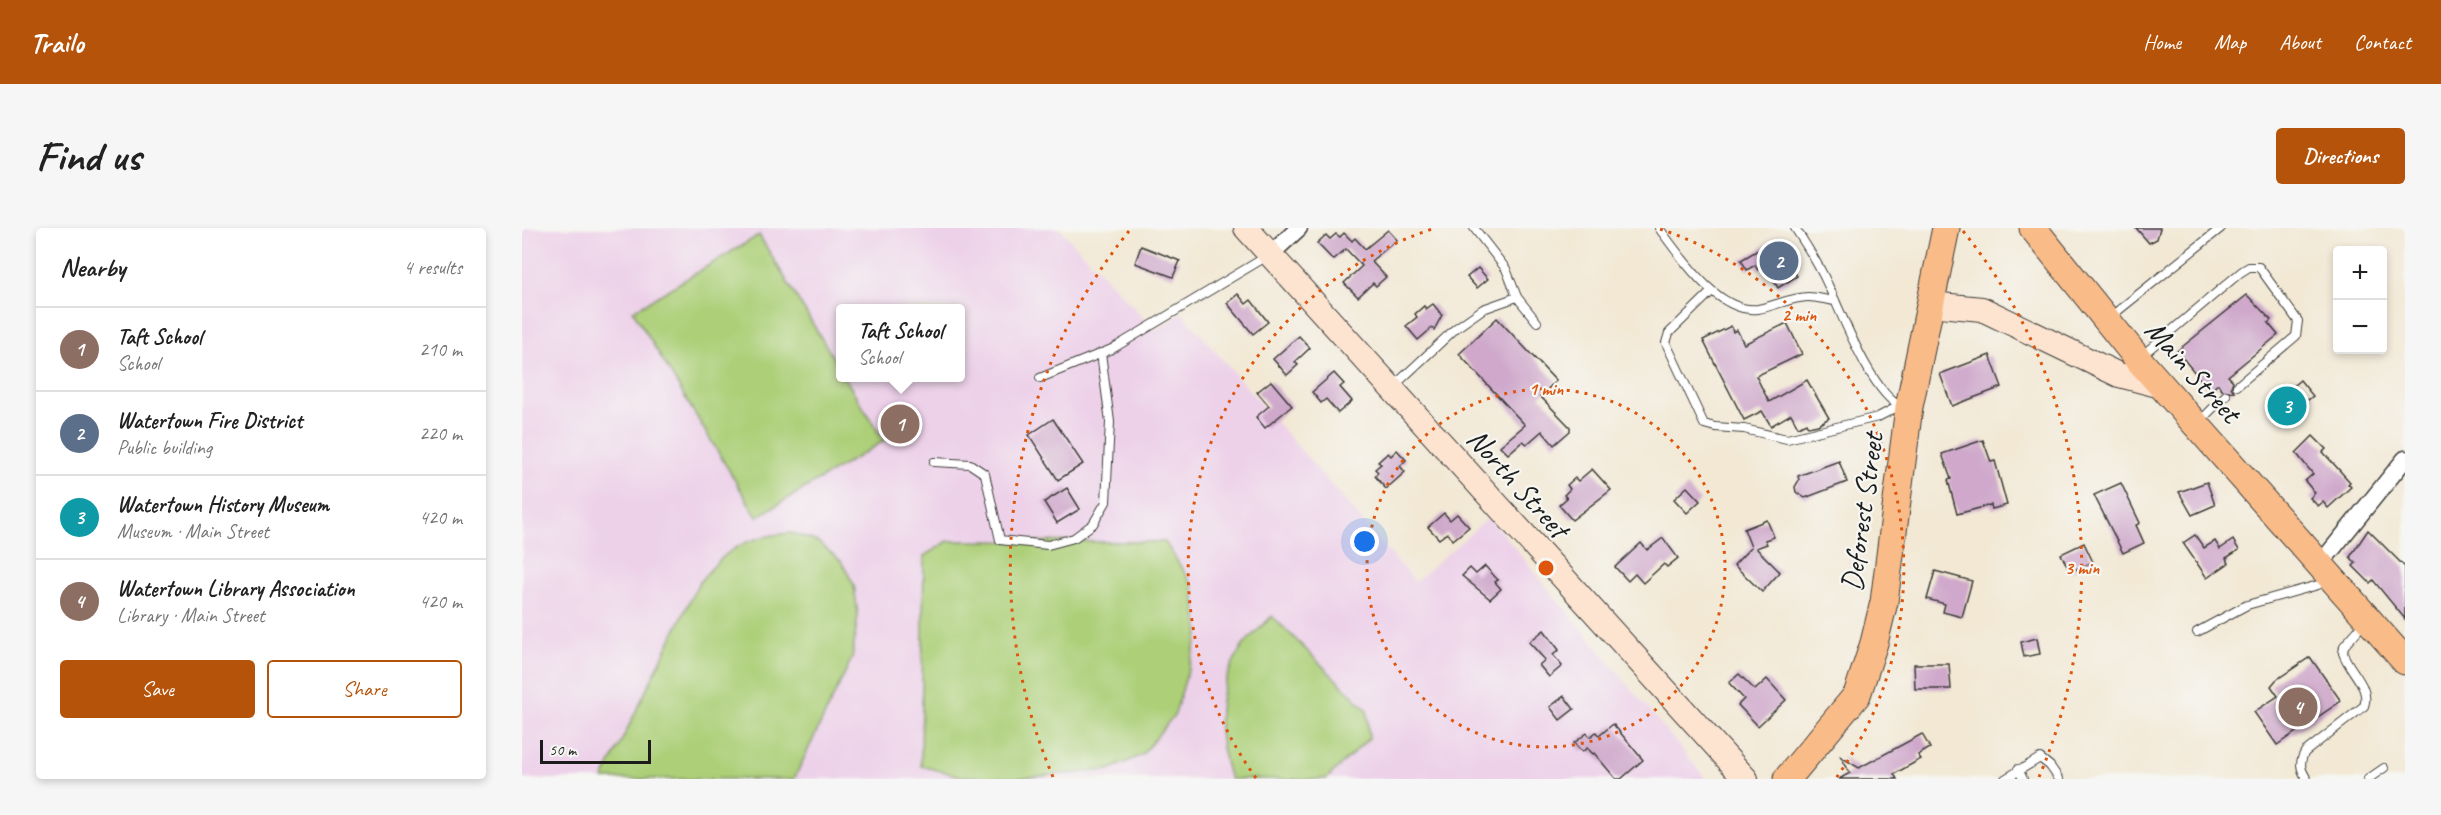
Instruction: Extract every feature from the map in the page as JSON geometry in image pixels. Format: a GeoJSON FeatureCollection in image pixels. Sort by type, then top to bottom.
{"type":"FeatureCollection","features":[{"type":"Feature","properties":{"kind":"main road","name":"Deforest Street"},"geometry":{"type":"LineString","coordinates":[[1792,777],[1857,695],[1874,643],[1884,602],[1904,407],[1946,228]]}},
{"type":"Feature","properties":{"kind":"main road","name":"Main Street"},"geometry":{"type":"LineString","coordinates":[[2032,228],[2138,359],[2405,661]]}},
{"type":"Feature","properties":{"kind":"street","name":"North Street"},"geometry":{"type":"LineString","coordinates":[[1246,228],[1272,253],[1391,388],[1746,779]]}},
{"type":"Feature","properties":{"kind":"street"},"geometry":{"type":"LineString","coordinates":[[1272,253],[1299,228]]}},
{"type":"Feature","properties":{"kind":"street"},"geometry":{"type":"LineString","coordinates":[[1930,304],[1982,309],[2119,375],[2162,386]]}},
{"type":"Feature","properties":{"kind":"street"},"geometry":{"type":"LineString","coordinates":[[2326,570],[2405,459]]}},
{"type":"Feature","properties":{"kind":"lane"},"geometry":{"type":"LineString","coordinates":[[1474,228],[1506,269],[1517,297],[1537,322]]}},
{"type":"Feature","properties":{"kind":"lane"},"geometry":{"type":"LineString","coordinates":[[1659,228],[1712,291],[1731,303],[1756,309],[1807,297],[1835,301]]}},
{"type":"Feature","properties":{"kind":"lane"},"geometry":{"type":"LineString","coordinates":[[1712,291],[1669,333],[1666,343],[1704,424],[1744,429],[1787,439],[1878,417],[1904,407],[1871,373],[1813,256],[1795,228]]}},
{"type":"Feature","properties":{"kind":"lane"},"geometry":{"type":"LineString","coordinates":[[2106,321],[2221,228]]}},
{"type":"Feature","properties":{"kind":"lane"},"geometry":{"type":"LineString","coordinates":[[1040,378],[1101,353],[1272,253]]}},
{"type":"Feature","properties":{"kind":"lane"},"geometry":{"type":"LineString","coordinates":[[2138,359],[2249,267],[2259,267],[2298,321],[2296,336],[2237,386]]}},
{"type":"Feature","properties":{"kind":"lane"},"geometry":{"type":"LineString","coordinates":[[1391,388],[1456,328],[1483,309],[1517,297]]}},
{"type":"Feature","properties":{"kind":"lane"},"geometry":{"type":"LineString","coordinates":[[934,462],[970,464],[985,474],[1000,540],[1048,545],[1074,538],[1093,524],[1106,502],[1110,422],[1101,353]]}},
{"type":"Feature","properties":{"kind":"lane"},"geometry":{"type":"LineString","coordinates":[[2197,424],[2226,394]]}},
{"type":"Feature","properties":{"kind":"lane"},"geometry":{"type":"LineString","coordinates":[[2197,632],[2247,605],[2318,585],[2326,570]]}},
{"type":"Feature","properties":{"kind":"lane"},"geometry":{"type":"LineString","coordinates":[[2307,779],[2301,768],[2300,760],[2305,752],[2364,706],[2366,698],[2363,688],[2343,653],[2344,646],[2368,618]]}},
{"type":"Feature","properties":{"kind":"lane"},"geometry":{"type":"LineString","coordinates":[[2005,779],[2018,769],[2040,758],[2050,766],[2059,779]]}},
{"type":"Feature","properties":{"kind":"lane"},"geometry":{"type":"LineString","coordinates":[[2368,779],[2384,768]]}},
{"type":"Feature","properties":{"kind":"lane"},"geometry":{"type":"LineString","coordinates":[[2018,769],[2023,779]]}},
{"type":"Feature","properties":{"kind":"shaded area"},"geometry":{"type":"Polygon","coordinates":[[[522,228],[1059,228],[1155,330],[1182,313],[1415,582],[1489,517],[1706,779],[522,779],[522,228]]]}},
{"type":"Feature","properties":{"kind":"green space"},"geometry":{"type":"Polygon","coordinates":[[[759,235],[836,362],[836,382],[847,382],[884,441],[757,517],[633,311],[759,235]]]}},
{"type":"Feature","properties":{"kind":"green space"},"geometry":{"type":"Polygon","coordinates":[[[792,533],[818,542],[841,561],[854,585],[858,615],[852,658],[794,779],[603,779],[698,584],[718,561],[739,546],[762,537],[792,533]]]}},
{"type":"Feature","properties":{"kind":"green space"},"geometry":{"type":"Polygon","coordinates":[[[948,541],[1165,542],[1193,586],[1199,633],[1175,714],[1142,755],[1109,770],[1018,778],[960,776],[921,766],[924,556],[948,541]]]}},
{"type":"Feature","properties":{"kind":"green space"},"geometry":{"type":"Polygon","coordinates":[[[1272,616],[1367,710],[1369,738],[1326,779],[1230,779],[1220,728],[1222,694],[1234,662],[1243,646],[1272,616]]]}},
{"type":"Feature","properties":{"kind":"building"},"geometry":{"type":"Polygon","coordinates":[[[2136,228],[2160,228],[2157,239],[2149,243],[2136,228]]]}},
{"type":"Feature","properties":{"kind":"building"},"geometry":{"type":"Polygon","coordinates":[[[1388,230],[1397,240],[1371,261],[1386,277],[1376,286],[1373,283],[1358,297],[1344,283],[1362,266],[1346,249],[1333,260],[1317,243],[1326,235],[1330,239],[1336,234],[1340,237],[1344,233],[1352,241],[1355,238],[1365,249],[1388,230]]]}},
{"type":"Feature","properties":{"kind":"building"},"geometry":{"type":"Polygon","coordinates":[[[1775,240],[1797,276],[1778,288],[1765,266],[1758,270],[1755,265],[1747,270],[1741,260],[1775,240]]]}},
{"type":"Feature","properties":{"kind":"building"},"geometry":{"type":"Polygon","coordinates":[[[1141,246],[1180,261],[1173,277],[1135,263],[1141,246]]]}},
{"type":"Feature","properties":{"kind":"building"},"geometry":{"type":"Polygon","coordinates":[[[1478,268],[1488,279],[1477,288],[1467,277],[1478,268]]]}},
{"type":"Feature","properties":{"kind":"building"},"geometry":{"type":"Polygon","coordinates":[[[1238,294],[1246,304],[1251,300],[1268,322],[1253,334],[1227,303],[1238,294]]]}},
{"type":"Feature","properties":{"kind":"building"},"geometry":{"type":"Polygon","coordinates":[[[2247,295],[2271,320],[2268,323],[2278,335],[2228,376],[2233,381],[2231,387],[2234,392],[2222,390],[2218,384],[2210,391],[2177,351],[2247,295]]]}},
{"type":"Feature","properties":{"kind":"building"},"geometry":{"type":"Polygon","coordinates":[[[1433,304],[1442,315],[1434,330],[1432,328],[1418,340],[1406,326],[1417,317],[1415,314],[1424,306],[1426,309],[1433,304]]]}},
{"type":"Feature","properties":{"kind":"building"},"geometry":{"type":"Polygon","coordinates":[[[1497,318],[1556,381],[1540,396],[1570,427],[1570,431],[1554,445],[1542,431],[1527,444],[1523,441],[1508,454],[1500,446],[1525,425],[1459,354],[1497,318]]]}},
{"type":"Feature","properties":{"kind":"building"},"geometry":{"type":"Polygon","coordinates":[[[1787,323],[1802,354],[1756,376],[1769,402],[1807,380],[1829,418],[1818,425],[1808,427],[1806,423],[1798,427],[1791,414],[1771,426],[1762,411],[1744,420],[1703,340],[1731,326],[1733,332],[1737,330],[1744,344],[1787,323]]]}},
{"type":"Feature","properties":{"kind":"building"},"geometry":{"type":"Polygon","coordinates":[[[1299,336],[1310,348],[1295,362],[1298,365],[1287,375],[1273,359],[1299,336]]]}},
{"type":"Feature","properties":{"kind":"building"},"geometry":{"type":"Polygon","coordinates":[[[1990,355],[2002,387],[1952,406],[1940,374],[1990,355]]]}},
{"type":"Feature","properties":{"kind":"building"},"geometry":{"type":"Polygon","coordinates":[[[1334,373],[1344,384],[1340,387],[1352,401],[1338,413],[1326,399],[1321,403],[1312,392],[1334,373]]]}},
{"type":"Feature","properties":{"kind":"building"},"geometry":{"type":"Polygon","coordinates":[[[2300,380],[2313,396],[2281,420],[2267,403],[2276,400],[2300,380]]]}},
{"type":"Feature","properties":{"kind":"building"},"geometry":{"type":"Polygon","coordinates":[[[1271,381],[1292,406],[1265,428],[1256,417],[1269,406],[1257,392],[1271,381]]]}},
{"type":"Feature","properties":{"kind":"building"},"geometry":{"type":"Polygon","coordinates":[[[1053,419],[1083,464],[1058,480],[1029,435],[1053,419]]]}},
{"type":"Feature","properties":{"kind":"building"},"geometry":{"type":"Polygon","coordinates":[[[2313,436],[2326,449],[2323,452],[2350,482],[2348,484],[2351,487],[2328,508],[2323,502],[2318,506],[2310,498],[2315,493],[2305,481],[2313,474],[2296,453],[2313,436]]]}},
{"type":"Feature","properties":{"kind":"building"},"geometry":{"type":"Polygon","coordinates":[[[1983,440],[1991,462],[1995,461],[2007,505],[1992,509],[1991,505],[1957,514],[1948,480],[1951,479],[1942,454],[1983,440]]]}},
{"type":"Feature","properties":{"kind":"building"},"geometry":{"type":"Polygon","coordinates":[[[1397,450],[1406,460],[1400,466],[1405,472],[1386,489],[1375,476],[1378,472],[1375,469],[1381,464],[1378,462],[1388,453],[1391,456],[1397,450]]]}},
{"type":"Feature","properties":{"kind":"building"},"geometry":{"type":"Polygon","coordinates":[[[1839,461],[1847,482],[1805,498],[1796,492],[1798,476],[1839,461]]]}},
{"type":"Feature","properties":{"kind":"building"},"geometry":{"type":"Polygon","coordinates":[[[1592,469],[1611,490],[1572,520],[1559,505],[1567,498],[1564,495],[1570,489],[1567,485],[1575,478],[1578,481],[1592,469]]]}},
{"type":"Feature","properties":{"kind":"building"},"geometry":{"type":"Polygon","coordinates":[[[2207,482],[2215,505],[2192,515],[2179,492],[2207,482]]]}},
{"type":"Feature","properties":{"kind":"building"},"geometry":{"type":"Polygon","coordinates":[[[2121,483],[2140,523],[2136,525],[2144,543],[2123,553],[2094,495],[2121,483]]]}},
{"type":"Feature","properties":{"kind":"building"},"geometry":{"type":"Polygon","coordinates":[[[1687,487],[1700,501],[1687,513],[1674,499],[1687,487]]]}},
{"type":"Feature","properties":{"kind":"building"},"geometry":{"type":"Polygon","coordinates":[[[1067,488],[1080,509],[1057,523],[1044,502],[1067,488]]]}},
{"type":"Feature","properties":{"kind":"building"},"geometry":{"type":"Polygon","coordinates":[[[1444,513],[1450,520],[1457,514],[1469,527],[1453,540],[1447,533],[1439,539],[1428,527],[1444,513]]]}},
{"type":"Feature","properties":{"kind":"building"},"geometry":{"type":"Polygon","coordinates":[[[1767,520],[1774,537],[1765,540],[1767,544],[1756,548],[1780,572],[1762,592],[1734,565],[1751,547],[1744,529],[1767,520]]]}},
{"type":"Feature","properties":{"kind":"building"},"geometry":{"type":"Polygon","coordinates":[[[2368,530],[2405,567],[2405,619],[2373,580],[2370,583],[2353,566],[2356,563],[2350,557],[2368,530]]]}},
{"type":"Feature","properties":{"kind":"building"},"geometry":{"type":"Polygon","coordinates":[[[2195,535],[2204,548],[2215,541],[2220,549],[2233,540],[2239,550],[2226,558],[2229,563],[2207,578],[2183,543],[2195,535]]]}},
{"type":"Feature","properties":{"kind":"building"},"geometry":{"type":"Polygon","coordinates":[[[1663,538],[1678,558],[1667,567],[1664,564],[1643,583],[1635,574],[1628,581],[1615,567],[1641,543],[1647,550],[1663,538]]]}},
{"type":"Feature","properties":{"kind":"building"},"geometry":{"type":"Polygon","coordinates":[[[2084,543],[2093,562],[2070,572],[2061,554],[2084,543]]]}},
{"type":"Feature","properties":{"kind":"building"},"geometry":{"type":"Polygon","coordinates":[[[1485,566],[1498,580],[1495,582],[1501,589],[1490,599],[1462,576],[1470,568],[1476,574],[1485,566]]]}},
{"type":"Feature","properties":{"kind":"building"},"geometry":{"type":"Polygon","coordinates":[[[1935,571],[1972,581],[1962,617],[1943,612],[1945,604],[1927,599],[1935,571]]]}},
{"type":"Feature","properties":{"kind":"building"},"geometry":{"type":"Polygon","coordinates":[[[1544,630],[1559,650],[1553,655],[1562,666],[1549,677],[1539,665],[1545,660],[1529,642],[1544,630]]]}},
{"type":"Feature","properties":{"kind":"building"},"geometry":{"type":"Polygon","coordinates":[[[2037,638],[2040,654],[2024,657],[2021,642],[2037,638]]]}},
{"type":"Feature","properties":{"kind":"building"},"geometry":{"type":"Polygon","coordinates":[[[2310,657],[2341,701],[2277,745],[2254,712],[2278,696],[2271,686],[2276,680],[2310,657]]]}},
{"type":"Feature","properties":{"kind":"building"},"geometry":{"type":"Polygon","coordinates":[[[1914,664],[1949,664],[1951,689],[1915,689],[1914,664]]]}},
{"type":"Feature","properties":{"kind":"building"},"geometry":{"type":"Polygon","coordinates":[[[1739,674],[1755,690],[1767,679],[1786,700],[1758,726],[1738,705],[1744,699],[1729,683],[1739,674]]]}},
{"type":"Feature","properties":{"kind":"building"},"geometry":{"type":"Polygon","coordinates":[[[1564,696],[1574,709],[1560,720],[1550,707],[1564,696]]]}},
{"type":"Feature","properties":{"kind":"building"},"geometry":{"type":"Polygon","coordinates":[[[1613,724],[1643,760],[1621,779],[1616,779],[1594,753],[1587,748],[1582,752],[1574,743],[1587,733],[1590,737],[1596,732],[1599,736],[1613,724]]]}},
{"type":"Feature","properties":{"kind":"building"},"geometry":{"type":"Polygon","coordinates":[[[1922,734],[1930,748],[1918,755],[1921,759],[1894,774],[1897,779],[1839,779],[1850,773],[1841,757],[1859,768],[1922,734]]]}},
{"type":"Feature","properties":{"kind":"place","name":"Watertown Fire District"},"geometry":{"type":"Point","coordinates":[1779,261]}},
{"type":"Feature","properties":{"kind":"place","name":"Watertown History Museum"},"geometry":{"type":"Point","coordinates":[2287,406]}},
{"type":"Feature","properties":{"kind":"place","name":"Taft School"},"geometry":{"type":"Point","coordinates":[900,424]}},
{"type":"Feature","properties":{"kind":"place","name":"Watertown Library Association"},"geometry":{"type":"Point","coordinates":[2298,707]}}]}
